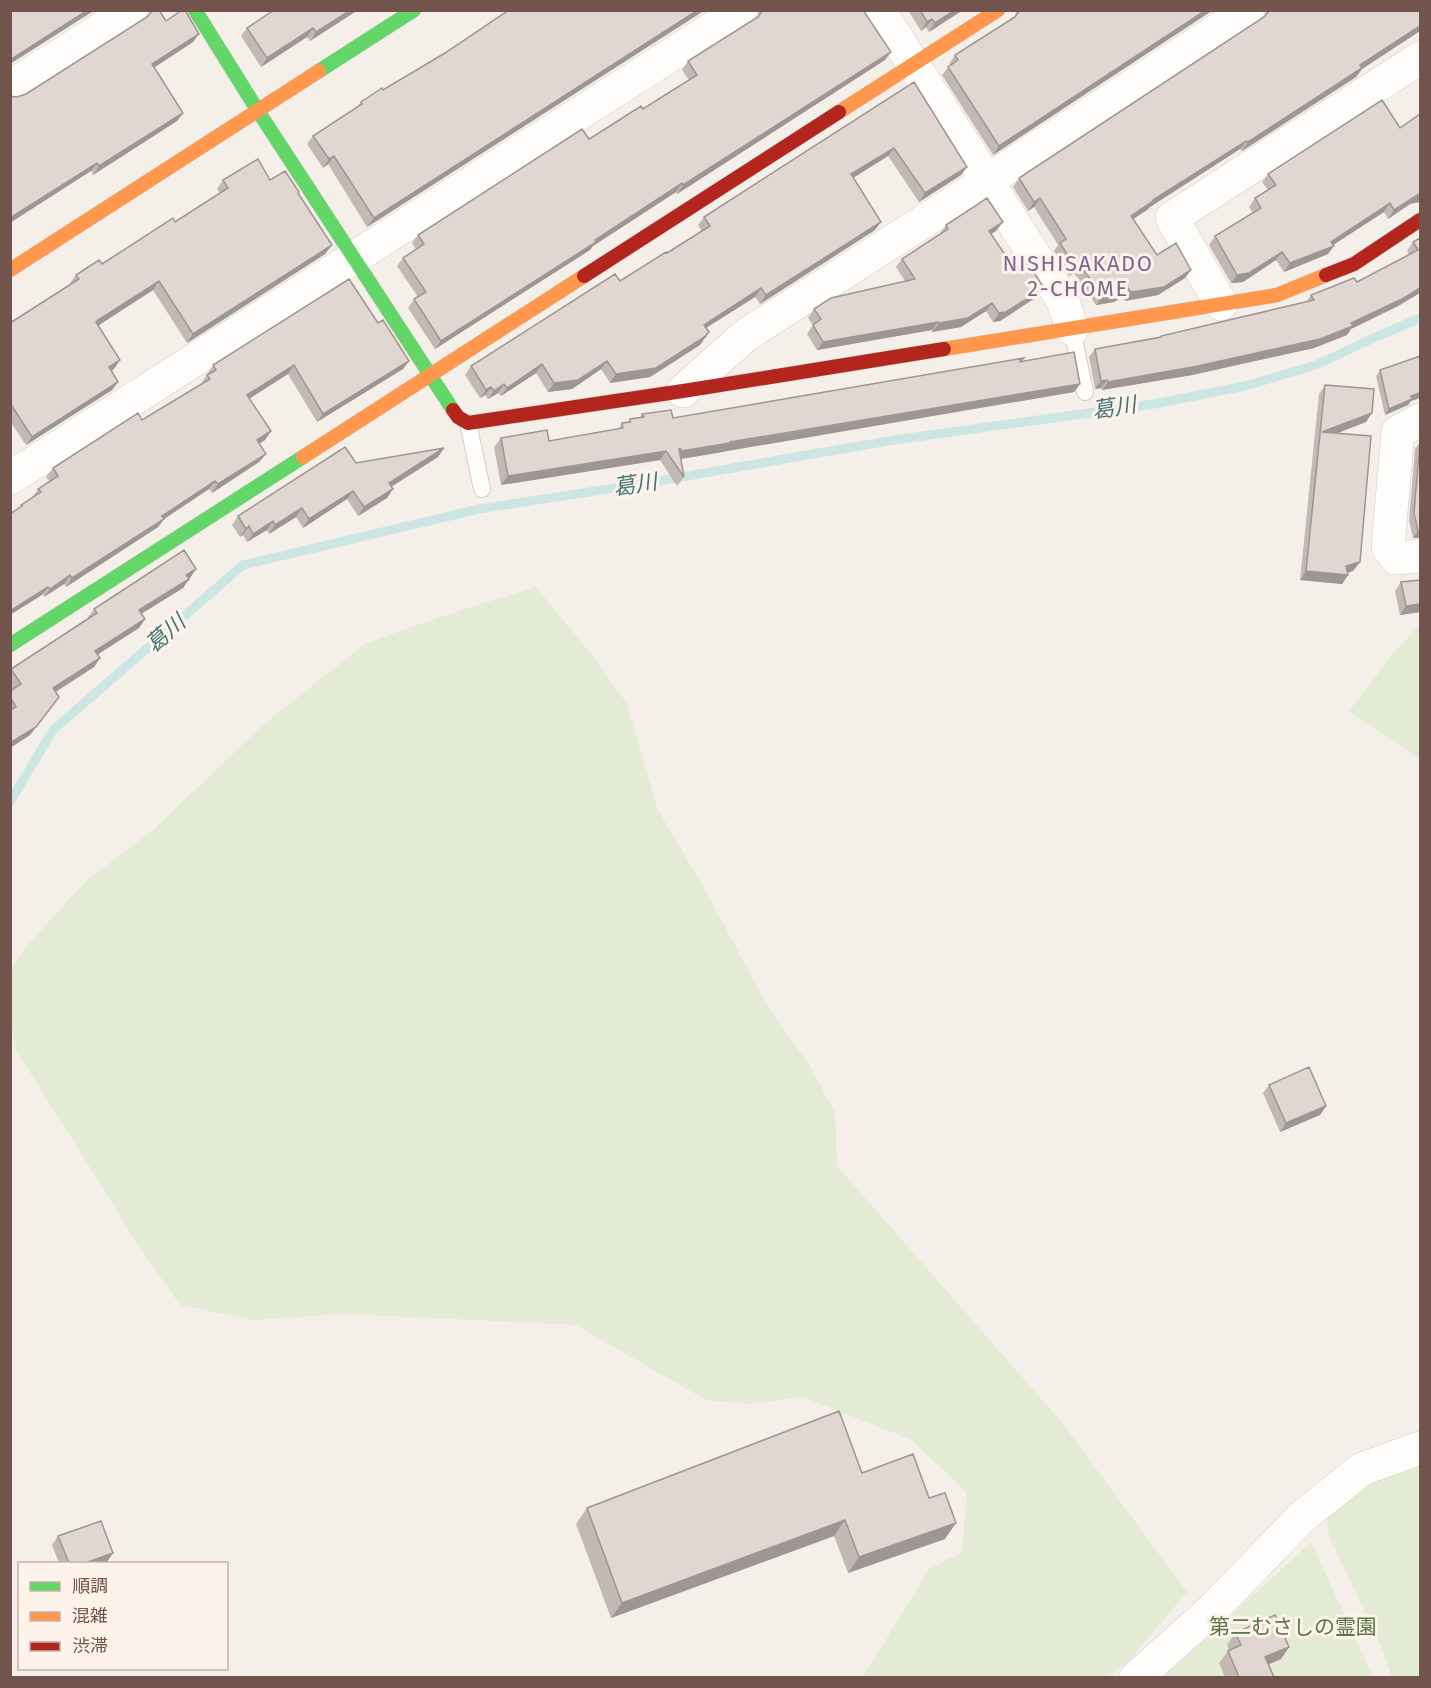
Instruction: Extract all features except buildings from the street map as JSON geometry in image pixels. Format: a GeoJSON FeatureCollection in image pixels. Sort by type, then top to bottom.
{"type":"FeatureCollection","features":[{"type":"Feature","properties":{"kind":"street"},"geometry":{"type":"LineString","coordinates":[[10,87],[131,10]]}},
{"type":"Feature","properties":{"kind":"street"},"geometry":{"type":"LineString","coordinates":[[195,10],[429,375],[458,417],[468,423],[683,391],[1277,295],[1354,264],[1420,220]]}},
{"type":"Feature","properties":{"kind":"street"},"geometry":{"type":"LineString","coordinates":[[10,270],[414,10]]}},
{"type":"Feature","properties":{"kind":"street"},"geometry":{"type":"LineString","coordinates":[[10,478],[741,10]]}},
{"type":"Feature","properties":{"kind":"street"},"geometry":{"type":"LineString","coordinates":[[879,10],[1063,301],[1072,329]]}},
{"type":"Feature","properties":{"kind":"street"},"geometry":{"type":"LineString","coordinates":[[10,645],[998,10]]}},
{"type":"Feature","properties":{"kind":"street"},"geometry":{"type":"LineString","coordinates":[[683,391],[746,335],[1248,10]]}},
{"type":"Feature","properties":{"kind":"street"},"geometry":{"type":"LineString","coordinates":[[1221,304],[1172,218],[1420,58]]}},
{"type":"Feature","properties":{"kind":"street"},"geometry":{"type":"LineString","coordinates":[[1420,420],[1398,432],[1388,547],[1396,558],[1420,556]]}},
{"type":"Feature","properties":{"kind":"street"},"geometry":{"type":"LineString","coordinates":[[1136,1677],[1212,1610],[1302,1517],[1362,1469],[1420,1448]]}},
{"type":"Feature","properties":{"kind":"lane"},"geometry":{"type":"LineString","coordinates":[[1072,329],[1085,392]]}},
{"type":"Feature","properties":{"kind":"lane"},"geometry":{"type":"LineString","coordinates":[[468,423],[482,489]]}},
{"type":"Feature","properties":{"kind":"green space"},"geometry":{"type":"Polygon","coordinates":[[[536,587],[592,655],[626,702],[658,810],[702,884],[768,1007],[810,1066],[835,1113],[837,1166],[1060,1420],[1187,1592],[1127,1663],[1106,1677],[863,1677],[929,1569],[962,1552],[967,1493],[912,1440],[803,1397],[747,1404],[706,1400],[576,1325],[344,1314],[253,1320],[180,1305],[138,1245],[15,1049],[11,1022],[10,970],[25,948],[85,882],[153,830],[264,724],[366,643],[536,587]]]}},
{"type":"Feature","properties":{"kind":"green space"},"geometry":{"type":"Polygon","coordinates":[[[1418,626],[1420,627],[1420,760],[1349,711],[1392,655],[1418,626]]]}},
{"type":"Feature","properties":{"kind":"green space"},"geometry":{"type":"Polygon","coordinates":[[[1420,1438],[1420,1677],[1392,1677],[1379,1642],[1329,1536],[1327,1518],[1420,1438]]]}},
{"type":"Feature","properties":{"kind":"green space","name":"第二むさしの霊園"},"geometry":{"type":"Polygon","coordinates":[[[1311,1542],[1373,1677],[1163,1678],[1311,1542]]]}},
{"type":"Feature","properties":{"kind":"waterway","name":"葛川"},"geometry":{"type":"LineString","coordinates":[[10,802],[53,730],[243,565],[479,509],[635,485],[894,440],[1154,404],[1245,386],[1316,365],[1420,318]]}},
{"type":"Feature","properties":{"kind":"traffic: fast"},"geometry":{"type":"LineString","coordinates":[[195,10],[258,111],[453,410]]}},
{"type":"Feature","properties":{"kind":"traffic: fast"},"geometry":{"type":"LineString","coordinates":[[319,71],[414,10]]}},
{"type":"Feature","properties":{"kind":"traffic: fast"},"geometry":{"type":"LineString","coordinates":[[10,645],[303,457]]}},
{"type":"Feature","properties":{"kind":"traffic: slow"},"geometry":{"type":"LineString","coordinates":[[839,112],[998,10]]}},
{"type":"Feature","properties":{"kind":"traffic: slow"},"geometry":{"type":"LineString","coordinates":[[10,270],[319,71]]}},
{"type":"Feature","properties":{"kind":"traffic: slow"},"geometry":{"type":"LineString","coordinates":[[944,349],[1277,295],[1326,275]]}},
{"type":"Feature","properties":{"kind":"traffic: slow"},"geometry":{"type":"LineString","coordinates":[[303,457],[584,276]]}},
{"type":"Feature","properties":{"kind":"traffic: jam"},"geometry":{"type":"LineString","coordinates":[[584,276],[839,112]]}},
{"type":"Feature","properties":{"kind":"traffic: jam"},"geometry":{"type":"LineString","coordinates":[[1326,275],[1354,264],[1420,220]]}},
{"type":"Feature","properties":{"kind":"traffic: jam"},"geometry":{"type":"LineString","coordinates":[[453,410],[458,417],[468,423],[944,349]]}},
{"type":"Feature","properties":{"kind":"district","name":"NISHISAKADO 2-CHOME"},"geometry":{"type":"Point","coordinates":[1078,276]}}]}
